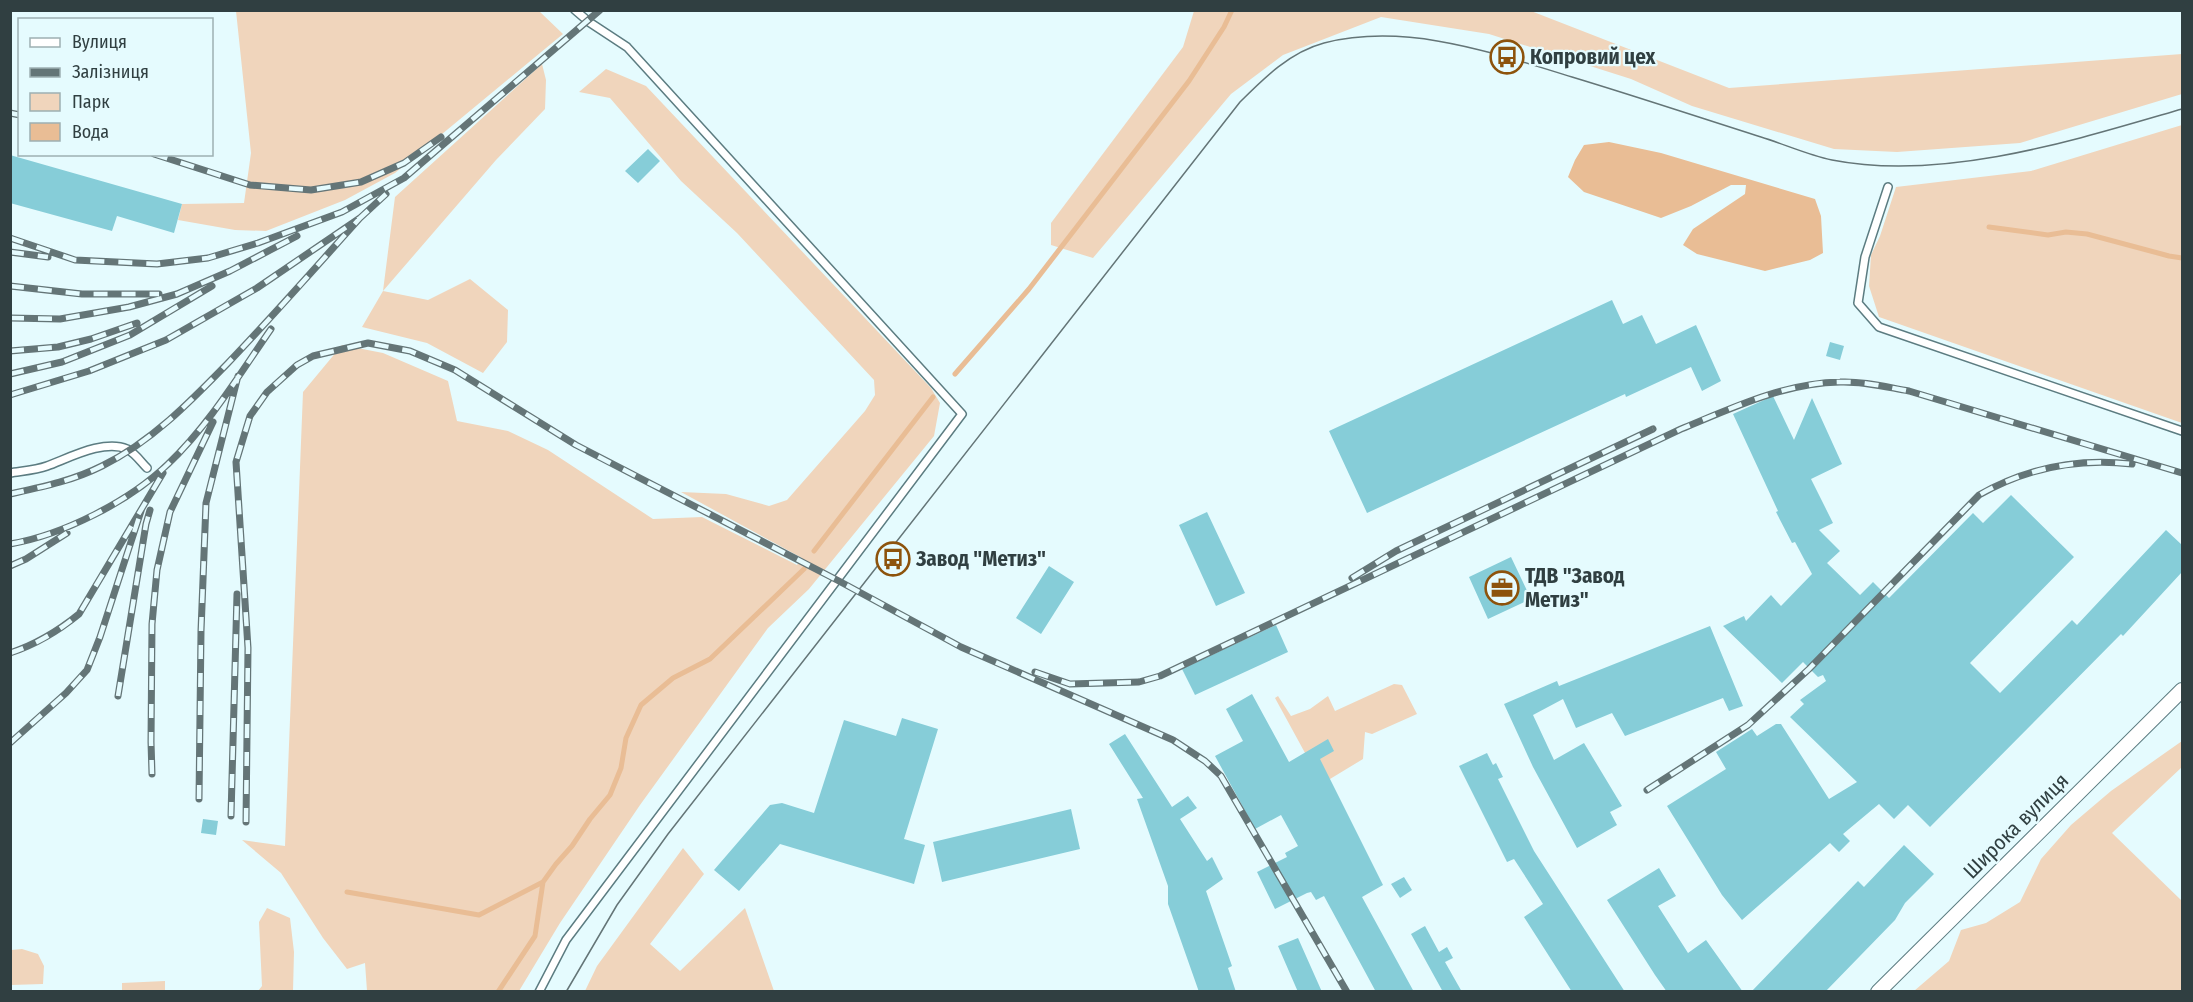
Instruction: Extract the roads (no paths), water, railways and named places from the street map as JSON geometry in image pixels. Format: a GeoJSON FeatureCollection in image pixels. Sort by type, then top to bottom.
{"type":"FeatureCollection","features":[{"type":"Feature","properties":{"kind":"street","name":"Широка вулиця"},"geometry":{"type":"LineString","coordinates":[[1878,992],[2182,690]]}},
{"type":"Feature","properties":{"kind":"lane"},"geometry":{"type":"LineString","coordinates":[[539,992],[566,940],[962,414],[627,47],[589,22],[576,10]]}},
{"type":"Feature","properties":{"kind":"lane"},"geometry":{"type":"LineString","coordinates":[[1888,187],[1865,257],[1858,303],[1879,327],[2182,431]]}},
{"type":"Feature","properties":{"kind":"lane"},"geometry":{"type":"LineString","coordinates":[[10,473],[45,467],[66,458],[109,446],[119,446],[129,450],[147,468]]}},
{"type":"Feature","properties":{"kind":"water"},"geometry":{"type":"Polygon","coordinates":[[[1609,142],[1661,153],[1815,199],[1821,216],[1823,253],[1810,260],[1765,271],[1697,254],[1683,245],[1693,229],[1745,194],[1746,185],[1731,185],[1691,206],[1661,218],[1584,192],[1568,177],[1584,145],[1609,142]]]}},
{"type":"Feature","properties":{"kind":"waterway"},"geometry":{"type":"LineString","coordinates":[[955,374],[1029,289],[1189,81],[1224,27],[1232,10]]}},
{"type":"Feature","properties":{"kind":"waterway"},"geometry":{"type":"LineString","coordinates":[[1989,227],[2048,235],[2066,232],[2087,234],[2182,258]]}},
{"type":"Feature","properties":{"kind":"waterway"},"geometry":{"type":"LineString","coordinates":[[814,551],[933,397]]}},
{"type":"Feature","properties":{"kind":"waterway"},"geometry":{"type":"LineString","coordinates":[[347,892],[479,915],[543,882],[610,795],[621,768],[626,738],[641,705],[673,678],[710,659],[804,569]]}},
{"type":"Feature","properties":{"kind":"waterway"},"geometry":{"type":"LineString","coordinates":[[498,992],[535,936],[543,882]]}},
{"type":"Feature","properties":{"kind":"tram line"},"geometry":{"type":"LineString","coordinates":[[566,992],[617,905],[668,834],[1240,102],[1268,75],[1289,59],[1312,47],[1355,37],[1387,36],[1450,43],[1596,84],[1814,155],[1832,160],[1875,165],[1919,166],[1964,162],[2009,154],[2054,145],[2182,109]]}},
{"type":"Feature","properties":{"kind":"railway"},"geometry":{"type":"LineString","coordinates":[[10,238],[75,260],[157,264],[208,258],[258,243],[342,212],[404,178],[600,10]]}},
{"type":"Feature","properties":{"kind":"railway"},"geometry":{"type":"LineString","coordinates":[[10,113],[18,115]]}},
{"type":"Feature","properties":{"kind":"railway"},"geometry":{"type":"LineString","coordinates":[[160,156],[250,185],[311,190],[361,182],[404,163],[441,137]]}},
{"type":"Feature","properties":{"kind":"railway"},"geometry":{"type":"LineString","coordinates":[[10,395],[89,371],[166,340],[257,288],[360,218],[386,194]]}},
{"type":"Feature","properties":{"kind":"railway"},"geometry":{"type":"LineString","coordinates":[[10,494],[57,483],[91,471],[120,456],[153,433],[228,363],[360,218]]}},
{"type":"Feature","properties":{"kind":"railway"},"geometry":{"type":"LineString","coordinates":[[10,318],[60,319],[129,307],[177,294],[230,271],[297,236]]}},
{"type":"Feature","properties":{"kind":"railway"},"geometry":{"type":"LineString","coordinates":[[10,252],[48,257]]}},
{"type":"Feature","properties":{"kind":"railway"},"geometry":{"type":"LineString","coordinates":[[10,286],[82,294],[159,294]]}},
{"type":"Feature","properties":{"kind":"railway"},"geometry":{"type":"LineString","coordinates":[[10,374],[62,362],[130,335],[212,286]]}},
{"type":"Feature","properties":{"kind":"railway"},"geometry":{"type":"LineString","coordinates":[[10,351],[58,347],[91,339],[137,323]]}},
{"type":"Feature","properties":{"kind":"railway"},"geometry":{"type":"LineString","coordinates":[[10,544],[52,533],[95,515],[152,478],[197,433],[271,329]]}},
{"type":"Feature","properties":{"kind":"railway"},"geometry":{"type":"LineString","coordinates":[[246,822],[248,648],[236,462],[250,416],[267,392],[297,365],[313,356],[368,343],[410,351],[455,370],[576,445],[961,647],[1173,740],[1205,761],[1221,776],[1347,992]]}},
{"type":"Feature","properties":{"kind":"railway"},"geometry":{"type":"LineString","coordinates":[[199,799],[201,631],[206,503],[238,376]]}},
{"type":"Feature","properties":{"kind":"railway"},"geometry":{"type":"LineString","coordinates":[[1035,672],[1070,684],[1139,682],[1160,676],[1681,429],[1759,398],[1819,383],[1849,382],[1909,391],[2182,473]]}},
{"type":"Feature","properties":{"kind":"railway"},"geometry":{"type":"LineString","coordinates":[[152,774],[152,624],[157,570],[170,512],[213,422]]}},
{"type":"Feature","properties":{"kind":"railway"},"geometry":{"type":"LineString","coordinates":[[1352,578],[1396,551],[1653,429]]}},
{"type":"Feature","properties":{"kind":"railway"},"geometry":{"type":"LineString","coordinates":[[1647,790],[1748,725],[1809,669],[1979,495],[2015,478],[2053,467],[2092,463],[2132,464]]}},
{"type":"Feature","properties":{"kind":"railway"},"geometry":{"type":"LineString","coordinates":[[10,653],[46,637],[79,614],[163,473]]}},
{"type":"Feature","properties":{"kind":"railway"},"geometry":{"type":"LineString","coordinates":[[10,743],[66,693],[87,670],[142,508]]}},
{"type":"Feature","properties":{"kind":"railway"},"geometry":{"type":"LineString","coordinates":[[118,696],[150,510]]}},
{"type":"Feature","properties":{"kind":"railway"},"geometry":{"type":"LineString","coordinates":[[10,566],[26,559],[67,533]]}},
{"type":"Feature","properties":{"kind":"railway"},"geometry":{"type":"LineString","coordinates":[[231,816],[237,594]]}},
{"type":"Feature","properties":{"kind":"place","name":"Копровий цех"},"geometry":{"type":"Point","coordinates":[1507,57]}},
{"type":"Feature","properties":{"kind":"place","name":"Завод \"Метиз\""},"geometry":{"type":"Point","coordinates":[893,559]}},
{"type":"Feature","properties":{"kind":"place","name":"ТДВ \"Завод Метиз\""},"geometry":{"type":"Point","coordinates":[1502,588]}}]}
